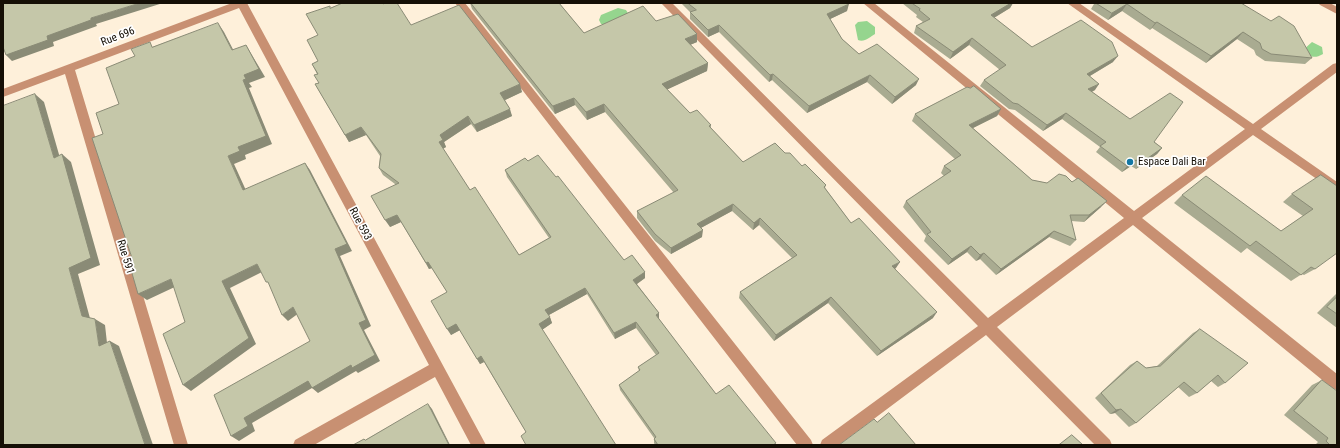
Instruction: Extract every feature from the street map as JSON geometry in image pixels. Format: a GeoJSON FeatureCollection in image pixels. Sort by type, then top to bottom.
{"type":"FeatureCollection","features":[{"type":"Feature","properties":{"kind":"street","name":"Rue 696"},"geometry":{"type":"LineString","coordinates":[[3,93],[241,3]]}},
{"type":"Feature","properties":{"kind":"street","name":"Rue 593"},"geometry":{"type":"LineString","coordinates":[[241,3],[479,445]]}},
{"type":"Feature","properties":{"kind":"street"},"geometry":{"type":"LineString","coordinates":[[460,3],[806,445]]}},
{"type":"Feature","properties":{"kind":"street"},"geometry":{"type":"LineString","coordinates":[[666,3],[1105,445]]}},
{"type":"Feature","properties":{"kind":"street"},"geometry":{"type":"LineString","coordinates":[[868,3],[1337,382]]}},
{"type":"Feature","properties":{"kind":"street"},"geometry":{"type":"LineString","coordinates":[[1072,3],[1337,188]]}},
{"type":"Feature","properties":{"kind":"street"},"geometry":{"type":"LineString","coordinates":[[1323,3],[1337,11]]}},
{"type":"Feature","properties":{"kind":"street"},"geometry":{"type":"LineString","coordinates":[[827,445],[1337,67]]}},
{"type":"Feature","properties":{"kind":"street","name":"Rue 591"},"geometry":{"type":"LineString","coordinates":[[69,68],[181,445]]}},
{"type":"Feature","properties":{"kind":"street"},"geometry":{"type":"LineString","coordinates":[[300,445],[437,368]]}},
{"type":"Feature","properties":{"kind":"shaded area"},"geometry":{"type":"Polygon","coordinates":[[[618,8],[626,10],[629,15],[607,25],[601,24],[599,20],[601,15],[618,8]]]}},
{"type":"Feature","properties":{"kind":"shaded area"},"geometry":{"type":"Polygon","coordinates":[[[867,21],[875,27],[875,34],[865,40],[860,41],[858,40],[855,25],[858,22],[867,21]]]}},
{"type":"Feature","properties":{"kind":"shaded area"},"geometry":{"type":"Polygon","coordinates":[[[1312,42],[1322,47],[1323,54],[1312,57],[1302,51],[1312,42]]]}},
{"type":"Feature","properties":{"kind":"building"},"geometry":{"type":"Polygon","coordinates":[[[3,3],[140,3],[91,18],[91,20],[47,36],[48,40],[6,55],[3,47],[3,3]]]}},
{"type":"Feature","properties":{"kind":"building"},"geometry":{"type":"Polygon","coordinates":[[[343,3],[397,3],[411,25],[459,5],[520,84],[500,93],[510,109],[474,125],[468,116],[440,135],[443,140],[439,142],[470,190],[475,187],[519,255],[551,237],[505,170],[525,158],[528,161],[538,155],[556,177],[558,176],[624,260],[632,255],[645,272],[633,280],[659,313],[656,315],[716,394],[729,385],[776,443],[773,445],[658,445],[654,439],[656,437],[619,385],[640,370],[638,367],[659,353],[636,322],[614,333],[585,288],[545,310],[550,317],[539,324],[616,445],[526,445],[521,436],[526,432],[481,356],[477,359],[456,324],[447,329],[431,301],[447,292],[428,262],[426,263],[397,215],[385,220],[371,196],[399,183],[379,168],[381,154],[361,127],[345,135],[315,84],[319,83],[314,75],[318,74],[312,64],[318,61],[307,40],[318,35],[306,14],[343,3]]]}},
{"type":"Feature","properties":{"kind":"building"},"geometry":{"type":"Polygon","coordinates":[[[471,3],[559,3],[584,33],[643,6],[656,21],[678,14],[697,34],[685,39],[708,63],[662,84],[690,113],[697,110],[711,125],[709,126],[743,162],[775,143],[785,153],[790,153],[802,166],[805,164],[826,185],[824,187],[851,223],[859,218],[900,262],[892,266],[937,312],[881,351],[831,297],[776,335],[740,292],[797,255],[760,218],[754,223],[733,204],[697,224],[703,230],[671,248],[655,234],[637,211],[678,190],[604,104],[586,112],[574,98],[553,106],[471,3]]]}},
{"type":"Feature","properties":{"kind":"building"},"geometry":{"type":"Polygon","coordinates":[[[688,3],[848,3],[849,4],[827,14],[842,39],[859,54],[877,44],[919,79],[895,97],[870,75],[809,106],[773,74],[770,75],[719,25],[708,30],[690,12],[696,10],[688,3]]]}},
{"type":"Feature","properties":{"kind":"building"},"geometry":{"type":"Polygon","coordinates":[[[912,3],[1011,3],[991,15],[1032,47],[1081,20],[1112,42],[1118,56],[1087,74],[1099,84],[1088,89],[1130,119],[1170,93],[1183,102],[1154,142],[1162,148],[1141,163],[1136,160],[1127,166],[1100,146],[1106,142],[1066,113],[1047,125],[1018,104],[1013,103],[984,80],[1006,65],[972,38],[953,52],[916,26],[930,19],[912,3]]]}},
{"type":"Feature","properties":{"kind":"building"},"geometry":{"type":"Polygon","coordinates":[[[1096,3],[1241,3],[1271,21],[1279,16],[1294,26],[1312,58],[1271,54],[1262,49],[1260,43],[1243,32],[1211,56],[1157,22],[1155,23],[1127,4],[1112,13],[1096,3]]]}},
{"type":"Feature","properties":{"kind":"building"},"geometry":{"type":"Polygon","coordinates":[[[218,23],[232,50],[246,45],[259,69],[244,75],[246,79],[243,80],[266,136],[238,147],[240,151],[228,156],[243,190],[305,163],[347,244],[335,249],[366,320],[359,323],[375,355],[352,368],[351,365],[312,388],[308,381],[244,418],[248,426],[231,436],[214,395],[310,341],[293,307],[282,315],[268,282],[266,282],[257,264],[222,281],[249,338],[183,385],[163,334],[185,322],[171,279],[138,294],[129,263],[133,261],[92,138],[103,134],[96,113],[119,104],[106,68],[135,56],[131,49],[150,42],[152,47],[218,23]]]}},
{"type":"Feature","properties":{"kind":"building"},"geometry":{"type":"Polygon","coordinates":[[[974,86],[1001,109],[969,125],[1032,180],[1047,183],[1059,174],[1066,176],[1072,182],[1078,178],[1107,201],[1089,215],[1070,215],[1076,240],[1054,231],[1001,269],[984,253],[980,255],[971,246],[952,259],[927,234],[931,232],[906,201],[951,171],[944,166],[961,155],[915,114],[967,87],[970,88],[974,86]]]}},
{"type":"Feature","properties":{"kind":"building"},"geometry":{"type":"Polygon","coordinates":[[[35,94],[54,158],[62,154],[91,258],[69,268],[82,316],[95,319],[99,346],[110,341],[145,445],[3,445],[3,106],[35,94]]]}},
{"type":"Feature","properties":{"kind":"building"},"geometry":{"type":"Polygon","coordinates":[[[1321,175],[1337,186],[1337,253],[1315,269],[1311,267],[1301,275],[1256,241],[1250,246],[1182,195],[1206,176],[1281,231],[1313,209],[1292,194],[1321,175]]]}},
{"type":"Feature","properties":{"kind":"building"},"geometry":{"type":"Polygon","coordinates":[[[1337,297],[1337,314],[1327,307],[1337,297]]]}},
{"type":"Feature","properties":{"kind":"building"},"geometry":{"type":"Polygon","coordinates":[[[1200,329],[1248,363],[1225,383],[1218,375],[1197,393],[1184,382],[1136,423],[1121,409],[1116,410],[1101,393],[1137,361],[1146,368],[1160,366],[1200,329]]]}},
{"type":"Feature","properties":{"kind":"building"},"geometry":{"type":"Polygon","coordinates":[[[1322,380],[1337,391],[1337,445],[1329,445],[1326,441],[1328,438],[1294,411],[1322,380]]]}},
{"type":"Feature","properties":{"kind":"building"},"geometry":{"type":"Polygon","coordinates":[[[428,404],[449,445],[353,445],[364,439],[365,440],[428,404]]]}},
{"type":"Feature","properties":{"kind":"building"},"geometry":{"type":"Polygon","coordinates":[[[889,413],[916,445],[839,445],[874,419],[877,422],[889,413]]]}},
{"type":"Feature","properties":{"kind":"building"},"geometry":{"type":"Polygon","coordinates":[[[1072,435],[1083,445],[1059,445],[1072,435]]]}},
{"type":"Feature","properties":{"kind":"place","name":"Espace Dali Bar"},"geometry":{"type":"Point","coordinates":[1130,162]}}]}
